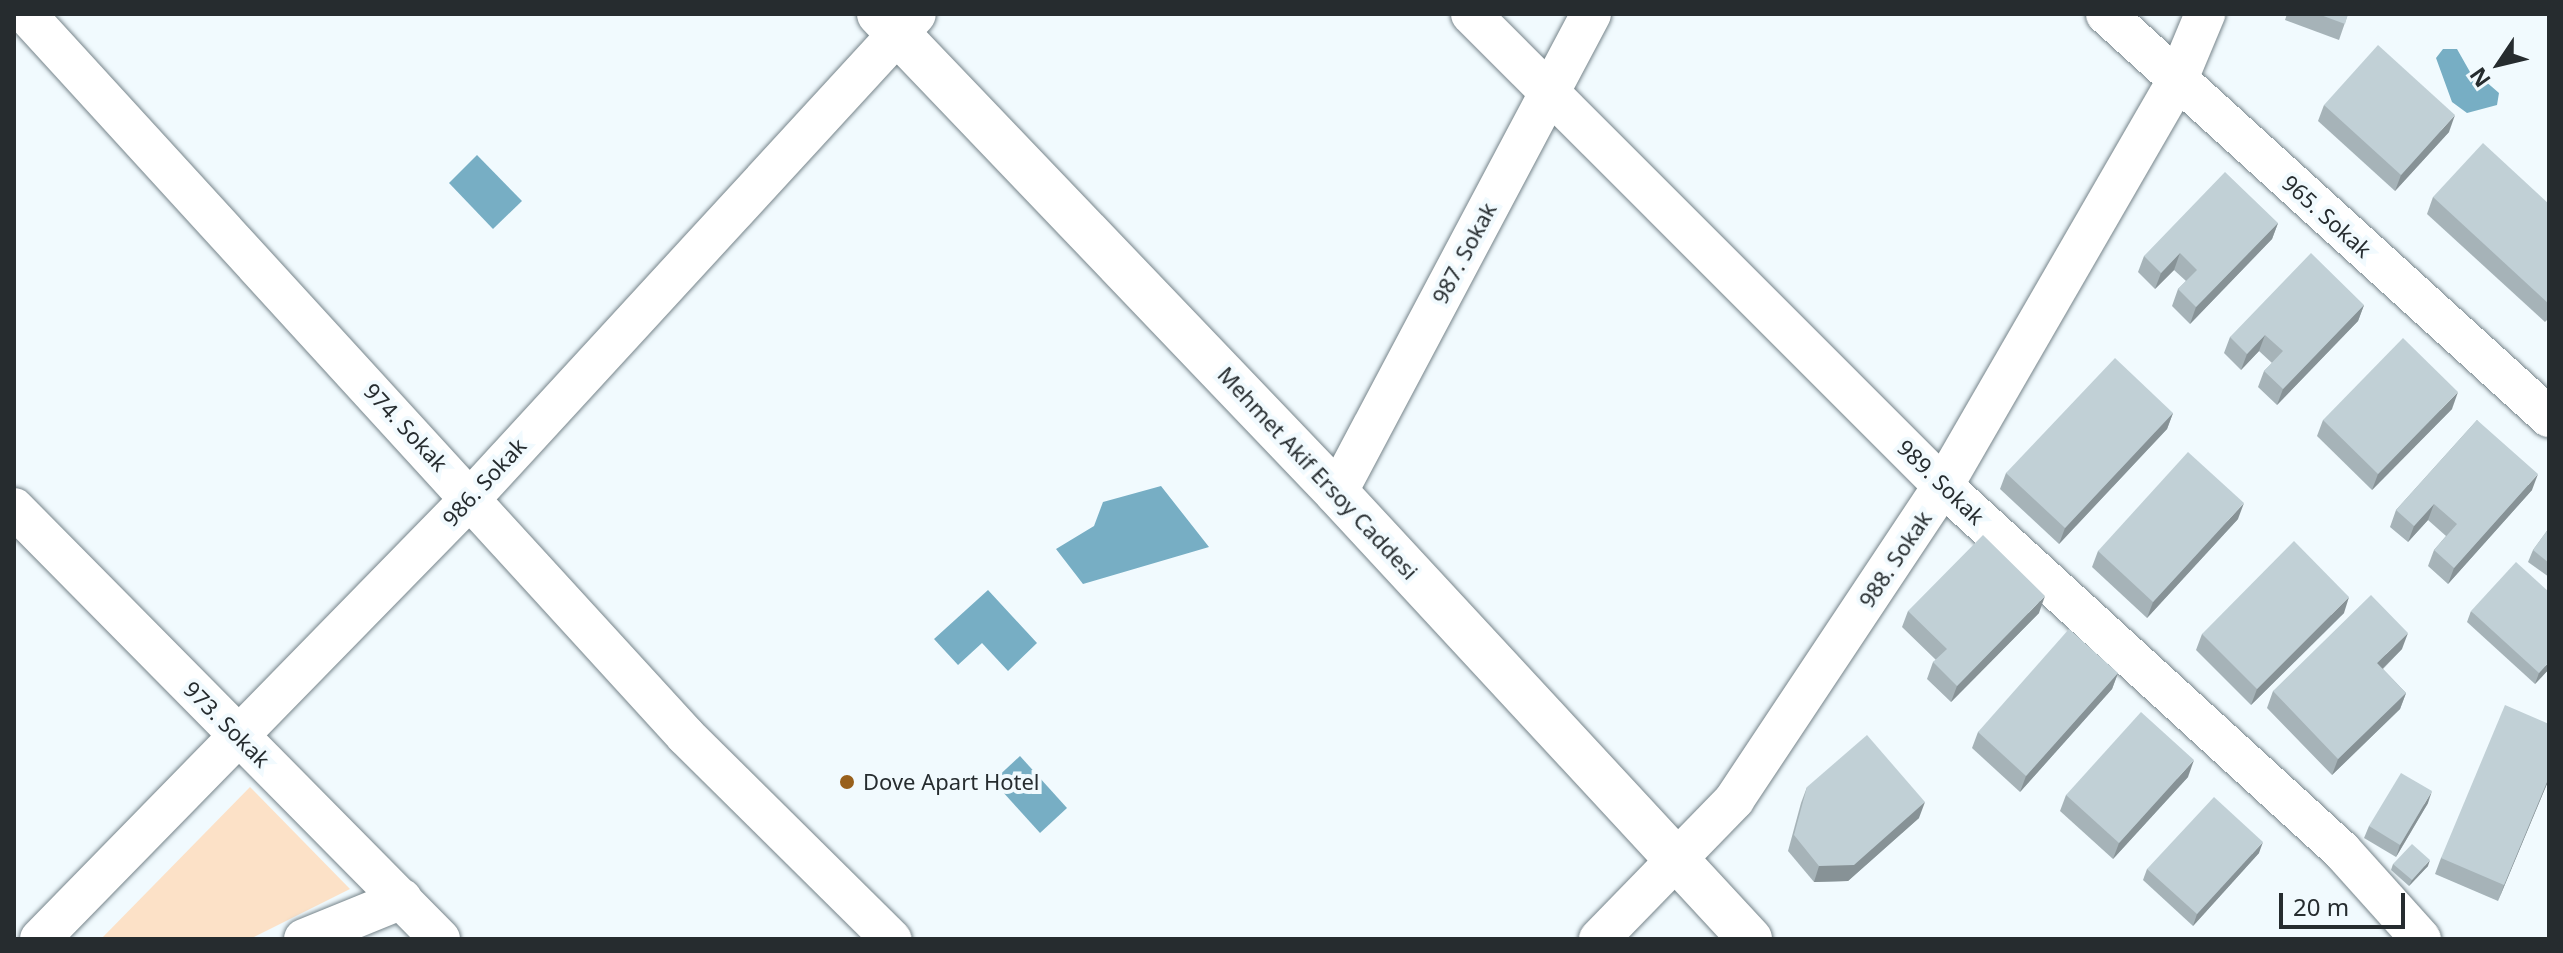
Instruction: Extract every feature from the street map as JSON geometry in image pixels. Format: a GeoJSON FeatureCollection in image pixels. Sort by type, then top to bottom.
{"type":"FeatureCollection","features":[{"type":"Feature","properties":{"kind":"street","name":"989. Sokak"},"geometry":{"type":"LineString","coordinates":[[1471,14],[1943,486],[2342,851],[2421,939]]}},
{"type":"Feature","properties":{"kind":"street","name":"987. Sokak"},"geometry":{"type":"LineString","coordinates":[[1337,493],[1591,14]]}},
{"type":"Feature","properties":{"kind":"street","name":"965. Sokak"},"geometry":{"type":"LineString","coordinates":[[2106,14],[2549,417]]}},
{"type":"Feature","properties":{"kind":"street","name":"988. Sokak"},"geometry":{"type":"LineString","coordinates":[[1599,939],[1681,860],[1734,800],[1943,486],[2177,81],[2205,14]]}},
{"type":"Feature","properties":{"kind":"street","name":"974. Sokak"},"geometry":{"type":"LineString","coordinates":[[25,18],[471,498],[686,736],[891,939]]}},
{"type":"Feature","properties":{"kind":"street","name":"986. Sokak"},"geometry":{"type":"LineString","coordinates":[[40,939],[471,498],[898,21]]}},
{"type":"Feature","properties":{"kind":"street","name":"Mehmet Akif Ersoy Caddesi"},"geometry":{"type":"LineString","coordinates":[[898,21],[1681,860],[1750,939]]}},
{"type":"Feature","properties":{"kind":"street","name":"973. Sokak"},"geometry":{"type":"LineString","coordinates":[[15,512],[440,939]]}},
{"type":"Feature","properties":{"kind":"street"},"geometry":{"type":"LineString","coordinates":[[304,939],[402,899]]}},
{"type":"Feature","properties":{"kind":"shaded area"},"geometry":{"type":"Polygon","coordinates":[[[250,787],[350,889],[250,939],[101,939],[250,787]]]}},
{"type":"Feature","properties":{"kind":"water"},"geometry":{"type":"Polygon","coordinates":[[[2443,49],[2457,49],[2474,79],[2484,80],[2499,93],[2497,105],[2467,113],[2452,102],[2436,58],[2443,49]]]}},
{"type":"Feature","properties":{"kind":"water"},"geometry":{"type":"Polygon","coordinates":[[[477,155],[522,201],[493,229],[449,183],[477,155]]]}},
{"type":"Feature","properties":{"kind":"water"},"geometry":{"type":"Polygon","coordinates":[[[1161,486],[1209,547],[1083,584],[1056,549],[1094,526],[1103,502],[1161,486]]]}},
{"type":"Feature","properties":{"kind":"water"},"geometry":{"type":"Polygon","coordinates":[[[988,590],[1037,643],[1008,671],[982,643],[958,665],[934,639],[988,590]]]}},
{"type":"Feature","properties":{"kind":"water"},"geometry":{"type":"Polygon","coordinates":[[[1020,756],[1067,808],[1040,833],[993,781],[1020,756]]]}},
{"type":"Feature","properties":{"kind":"building"},"geometry":{"type":"Polygon","coordinates":[[[2318,14],[2348,14],[2345,24],[2318,14]]]}},
{"type":"Feature","properties":{"kind":"building"},"geometry":{"type":"Polygon","coordinates":[[[2378,45],[2455,115],[2401,175],[2324,105],[2378,45]]]}},
{"type":"Feature","properties":{"kind":"building"},"geometry":{"type":"Polygon","coordinates":[[[2483,143],[2549,204],[2549,304],[2433,197],[2483,143]]]}},
{"type":"Feature","properties":{"kind":"building"},"geometry":{"type":"Polygon","coordinates":[[[2225,172],[2278,223],[2196,307],[2178,289],[2197,270],[2180,253],[2161,273],[2144,256],[2225,172]]]}},
{"type":"Feature","properties":{"kind":"building"},"geometry":{"type":"Polygon","coordinates":[[[2311,253],[2364,305],[2283,389],[2264,371],[2283,351],[2265,335],[2247,354],[2230,337],[2311,253]]]}},
{"type":"Feature","properties":{"kind":"building"},"geometry":{"type":"Polygon","coordinates":[[[2403,338],[2458,392],[2378,474],[2323,420],[2403,338]]]}},
{"type":"Feature","properties":{"kind":"building"},"geometry":{"type":"Polygon","coordinates":[[[2115,358],[2173,413],[2065,528],[2006,473],[2115,358]]]}},
{"type":"Feature","properties":{"kind":"building"},"geometry":{"type":"Polygon","coordinates":[[[2477,420],[2538,474],[2454,568],[2434,550],[2457,524],[2434,504],[2414,526],[2396,510],[2477,420]]]}},
{"type":"Feature","properties":{"kind":"building"},"geometry":{"type":"Polygon","coordinates":[[[2188,452],[2244,503],[2153,602],[2098,551],[2188,452]]]}},
{"type":"Feature","properties":{"kind":"building"},"geometry":{"type":"Polygon","coordinates":[[[2549,528],[2549,563],[2533,550],[2549,528]]]}},
{"type":"Feature","properties":{"kind":"building"},"geometry":{"type":"Polygon","coordinates":[[[1983,535],[2045,596],[1957,686],[1933,662],[1947,649],[1908,611],[1983,535]]]}},
{"type":"Feature","properties":{"kind":"building"},"geometry":{"type":"Polygon","coordinates":[[[2294,541],[2349,597],[2257,689],[2202,634],[2294,541]]]}},
{"type":"Feature","properties":{"kind":"building"},"geometry":{"type":"Polygon","coordinates":[[[2516,562],[2549,592],[2549,662],[2539,673],[2471,611],[2516,562]]]}},
{"type":"Feature","properties":{"kind":"building"},"geometry":{"type":"Polygon","coordinates":[[[2371,595],[2408,633],[2377,663],[2406,693],[2338,759],[2273,691],[2371,595]]]}},
{"type":"Feature","properties":{"kind":"building"},"geometry":{"type":"Polygon","coordinates":[[[2069,629],[2118,673],[2026,776],[1978,732],[2069,629]]]}},
{"type":"Feature","properties":{"kind":"building"},"geometry":{"type":"Polygon","coordinates":[[[2505,705],[2549,724],[2549,777],[2504,885],[2441,858],[2505,705]]]}},
{"type":"Feature","properties":{"kind":"building"},"geometry":{"type":"Polygon","coordinates":[[[2141,712],[2194,760],[2119,843],[2066,795],[2141,712]]]}},
{"type":"Feature","properties":{"kind":"building"},"geometry":{"type":"Polygon","coordinates":[[[1867,735],[1925,802],[1854,865],[1819,866],[1794,835],[1807,787],[1867,735]]]}},
{"type":"Feature","properties":{"kind":"building"},"geometry":{"type":"Polygon","coordinates":[[[2401,773],[2432,791],[2400,845],[2369,826],[2401,773]]]}},
{"type":"Feature","properties":{"kind":"building"},"geometry":{"type":"Polygon","coordinates":[[[2214,797],[2263,842],[2197,914],[2147,869],[2214,797]]]}},
{"type":"Feature","properties":{"kind":"building"},"geometry":{"type":"Polygon","coordinates":[[[2412,844],[2430,860],[2412,880],[2393,864],[2412,844]]]}},
{"type":"Feature","properties":{"kind":"place","name":"Dove Apart Hotel"},"geometry":{"type":"Point","coordinates":[847,782]}}]}
